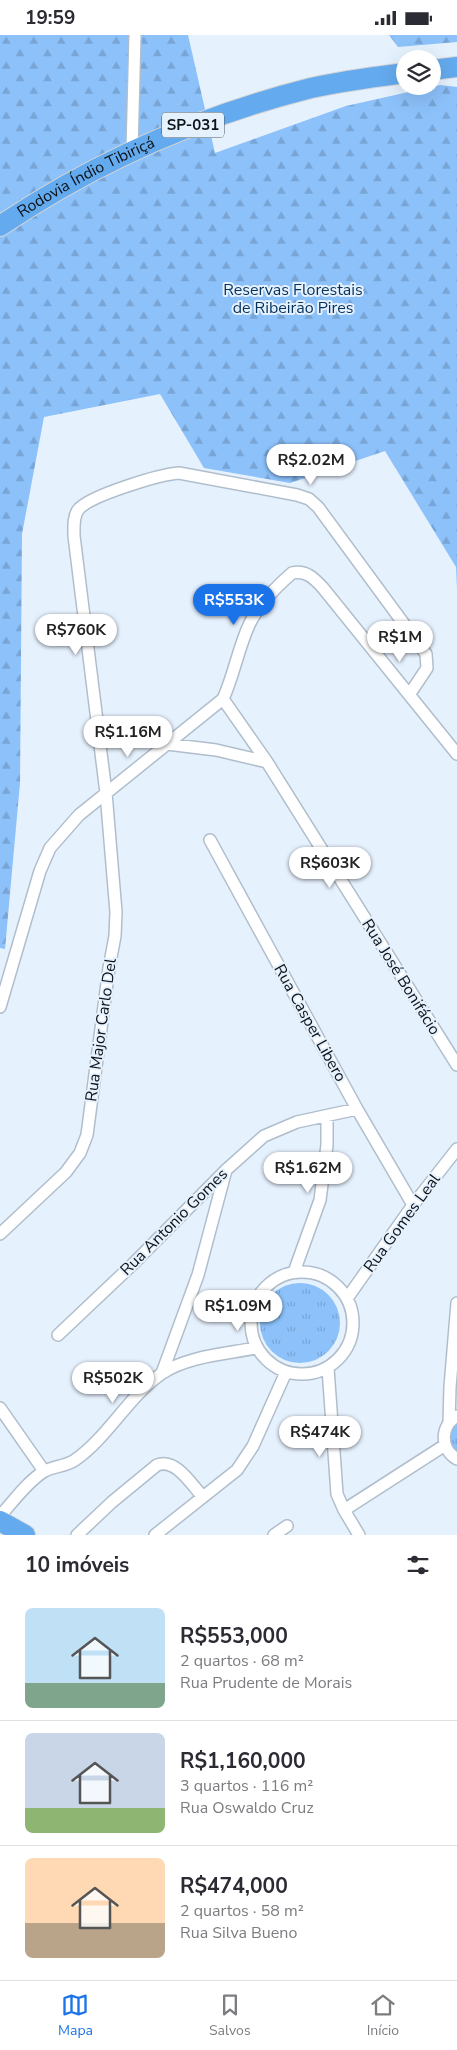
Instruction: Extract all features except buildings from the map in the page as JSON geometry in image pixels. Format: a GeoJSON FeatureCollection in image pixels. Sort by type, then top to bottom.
{"type":"FeatureCollection","features":[{"type":"Feature","properties":{"kind":"highway"},"geometry":{"type":"LineString","coordinates":[[441,69],[457,67]]}},
{"type":"Feature","properties":{"kind":"highway","name":"Rodovia Índio Tibiriçá"},"geometry":{"type":"LineString","coordinates":[[0,226],[43,199],[132,151],[205,121],[312,88],[396,74]]}},
{"type":"Feature","properties":{"kind":"highway"},"geometry":{"type":"LineString","coordinates":[[0,1521],[25,1535]]}},
{"type":"Feature","properties":{"kind":"street"},"geometry":{"type":"LineString","coordinates":[[132,151],[135,35]]}},
{"type":"Feature","properties":{"kind":"street","name":"Rua Major Carlo Del"},"geometry":{"type":"LineString","coordinates":[[0,1234],[66,1172],[80,1153],[87,1135],[109,967],[115,936],[116,912],[106,793],[74,536],[75,518],[78,510],[91,499],[172,473],[200,476],[309,499],[318,507],[426,654],[427,668],[409,695]]}},
{"type":"Feature","properties":{"kind":"street"},"geometry":{"type":"LineString","coordinates":[[0,1007],[40,871],[50,847],[79,815],[223,699],[249,625],[256,611],[292,573],[297,572],[310,575],[323,588],[457,754]]}},
{"type":"Feature","properties":{"kind":"street","name":"Rua José Bonifácio"},"geometry":{"type":"LineString","coordinates":[[223,699],[267,762],[457,1065]]}},
{"type":"Feature","properties":{"kind":"street"},"geometry":{"type":"LineString","coordinates":[[167,744],[216,750],[267,762]]}},
{"type":"Feature","properties":{"kind":"street","name":"Rua Casper Libero"},"geometry":{"type":"LineString","coordinates":[[210,840],[357,1109],[413,1205]]}},
{"type":"Feature","properties":{"kind":"street","name":"Rua Antonio Gomes"},"geometry":{"type":"LineString","coordinates":[[58,1335],[132,1265],[226,1170],[264,1136],[283,1127],[357,1109]]}},
{"type":"Feature","properties":{"kind":"street"},"geometry":{"type":"LineString","coordinates":[[294,1272],[320,1199],[327,1145],[327,1115]]}},
{"type":"Feature","properties":{"kind":"street","name":"Rua Gomes Leal"},"geometry":{"type":"LineString","coordinates":[[348,1297],[413,1205],[457,1149]]}},
{"type":"Feature","properties":{"kind":"street"},"geometry":{"type":"LineString","coordinates":[[162,1373],[198,1275],[226,1170]]}},
{"type":"Feature","properties":{"kind":"street"},"geometry":{"type":"LineString","coordinates":[[294,1272],[308,1272],[321,1275],[333,1282],[348,1297],[353,1316],[351,1340],[345,1351],[328,1367],[308,1374],[286,1372],[264,1359],[256,1348],[251,1336],[252,1308],[258,1295],[268,1284],[280,1276],[294,1272]]}},
{"type":"Feature","properties":{"kind":"street"},"geometry":{"type":"LineString","coordinates":[[457,1303],[450,1387],[453,1419],[445,1429],[445,1445],[449,1452],[457,1459]]}},
{"type":"Feature","properties":{"kind":"street"},"geometry":{"type":"LineString","coordinates":[[0,1516],[35,1478],[44,1471],[74,1461],[90,1447],[149,1383],[162,1373],[184,1363],[256,1348]]}},
{"type":"Feature","properties":{"kind":"street"},"geometry":{"type":"LineString","coordinates":[[328,1367],[337,1494],[359,1535]]}},
{"type":"Feature","properties":{"kind":"street"},"geometry":{"type":"LineString","coordinates":[[155,1535],[237,1470],[244,1461],[286,1372]]}},
{"type":"Feature","properties":{"kind":"street"},"geometry":{"type":"LineString","coordinates":[[0,1408],[44,1471]]}},
{"type":"Feature","properties":{"kind":"street"},"geometry":{"type":"LineString","coordinates":[[344,1510],[445,1445]]}},
{"type":"Feature","properties":{"kind":"street"},"geometry":{"type":"LineString","coordinates":[[77,1535],[157,1465],[173,1465],[203,1497]]}},
{"type":"Feature","properties":{"kind":"street"},"geometry":{"type":"LineString","coordinates":[[274,1535],[287,1526]]}},
{"type":"Feature","properties":{"kind":"green space","name":"Reservas Florestais de Ribeirão Pires"},"geometry":{"type":"Polygon","coordinates":[[[0,35],[188,35],[215,153],[346,106],[396,95],[441,95],[441,85],[457,87],[457,588],[456,567],[385,451],[290,483],[204,468],[160,394],[44,417],[22,534],[20,783],[5,949],[0,948],[0,35]]]}},
{"type":"Feature","properties":{"kind":"green space"},"geometry":{"type":"Polygon","coordinates":[[[389,35],[457,35],[457,42],[398,47],[389,35]]]}},
{"type":"Feature","properties":{"kind":"green space"},"geometry":{"type":"Polygon","coordinates":[[[292,1283],[308,1283],[329,1294],[340,1315],[340,1331],[329,1352],[308,1363],[292,1363],[278,1357],[266,1345],[260,1331],[260,1315],[266,1301],[278,1289],[292,1283]]]}},
{"type":"Feature","properties":{"kind":"green space"},"geometry":{"type":"Polygon","coordinates":[[[457,1420],[457,1453],[449,1442],[450,1428],[457,1420]]]}}]}
